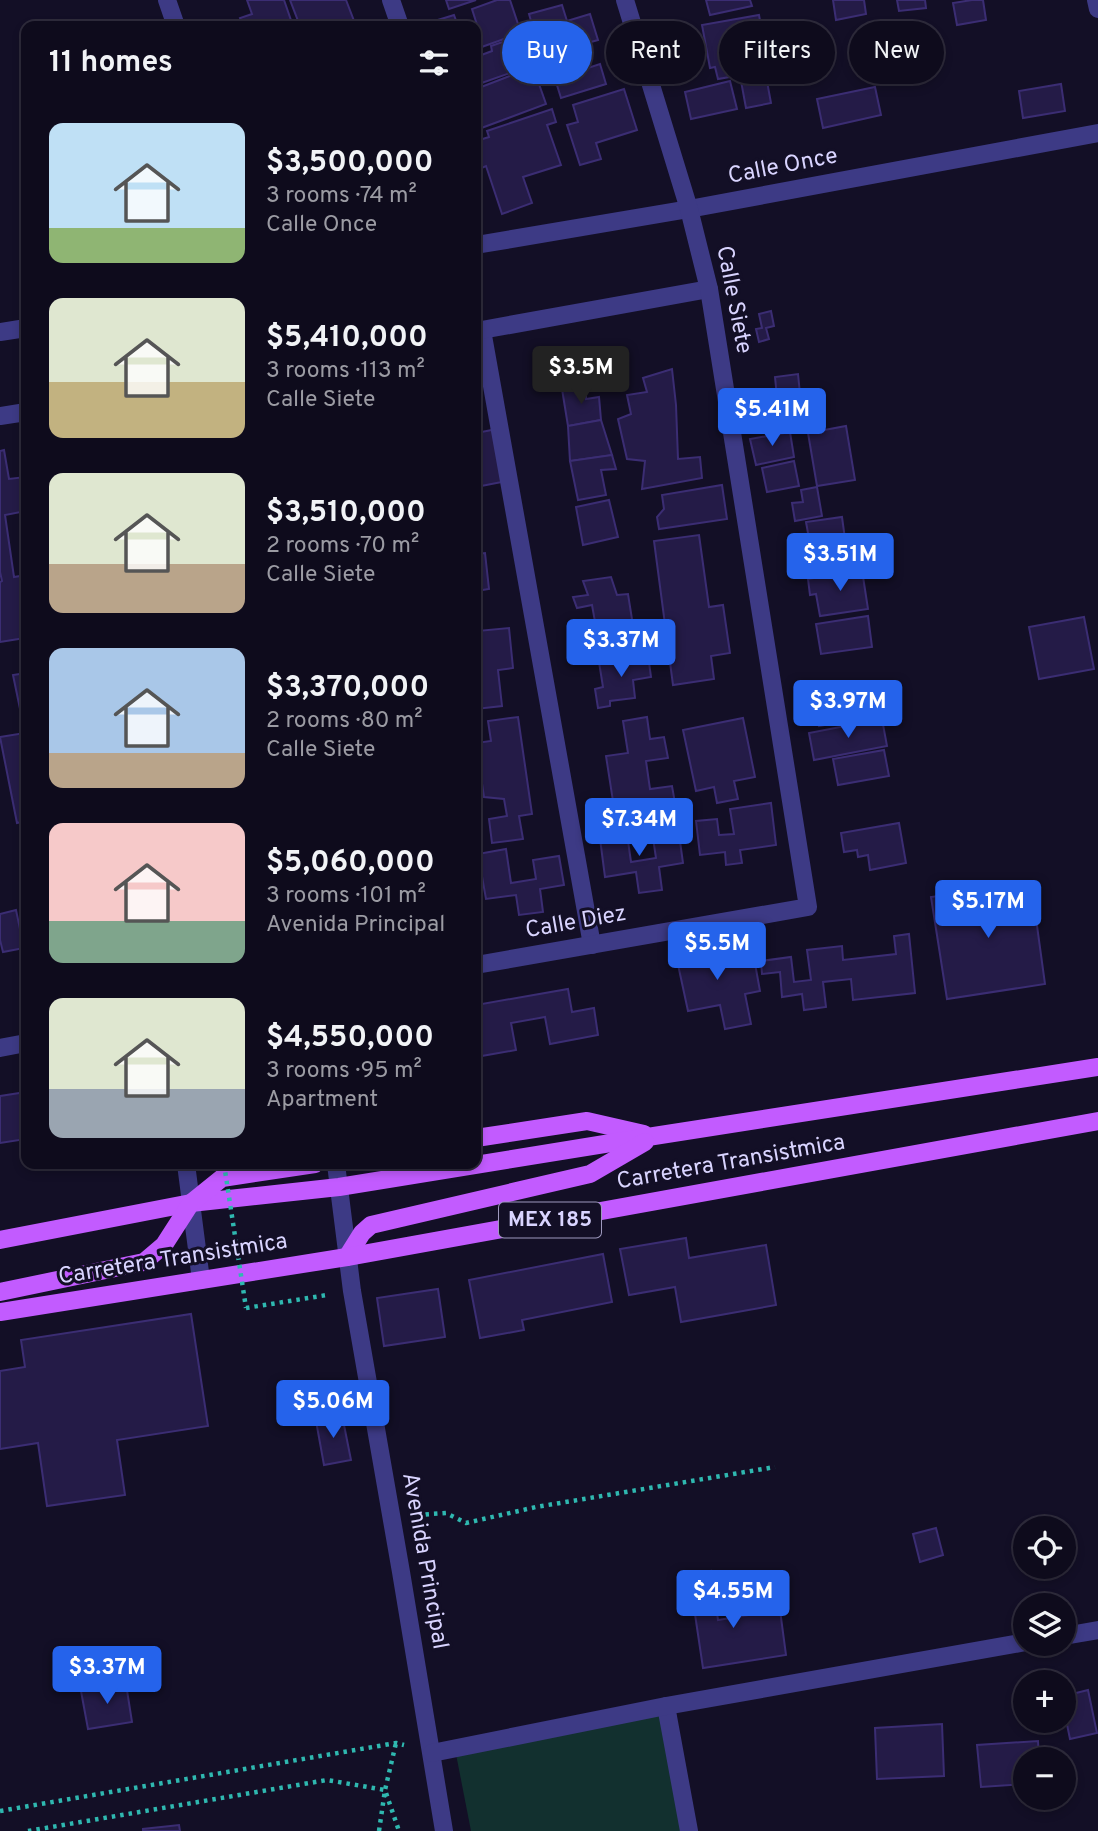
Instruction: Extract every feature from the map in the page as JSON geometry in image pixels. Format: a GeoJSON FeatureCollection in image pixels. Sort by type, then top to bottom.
{"type":"FeatureCollection","features":[{"type":"Feature","properties":{"kind":"main road","name":"Carretera Transistmica"},"geometry":{"type":"LineString","coordinates":[[481,1165],[1098,1067]]}},
{"type":"Feature","properties":{"kind":"main road"},"geometry":{"type":"LineString","coordinates":[[481,1137],[587,1121],[654,1136]]}},
{"type":"Feature","properties":{"kind":"main road","name":"Carretera Transistmica"},"geometry":{"type":"LineString","coordinates":[[0,1312],[347,1257],[1098,1121]]}},
{"type":"Feature","properties":{"kind":"main road"},"geometry":{"type":"LineString","coordinates":[[347,1257],[362,1233],[371,1225],[590,1174],[654,1136]]}},
{"type":"Feature","properties":{"kind":"main road"},"geometry":{"type":"LineString","coordinates":[[0,1292],[144,1262],[164,1245],[191,1203],[222,1178],[282,1169]]}},
{"type":"Feature","properties":{"kind":"main road","name":"Carretera Transistmica"},"geometry":{"type":"LineString","coordinates":[[0,1240],[191,1203],[339,1188],[454,1169]]}},
{"type":"Feature","properties":{"kind":"street"},"geometry":{"type":"LineString","coordinates":[[167,0],[174,21]]}},
{"type":"Feature","properties":{"kind":"street"},"geometry":{"type":"LineString","coordinates":[[391,0],[398,21]]}},
{"type":"Feature","properties":{"kind":"street","name":"Calle Siete"},"geometry":{"type":"LineString","coordinates":[[625,0],[690,209],[709,289],[808,907]]}},
{"type":"Feature","properties":{"kind":"street"},"geometry":{"type":"LineString","coordinates":[[1096,0],[1098,9]]}},
{"type":"Feature","properties":{"kind":"street","name":"Calle Once"},"geometry":{"type":"LineString","coordinates":[[481,245],[1098,133]]}},
{"type":"Feature","properties":{"kind":"street"},"geometry":{"type":"LineString","coordinates":[[481,330],[709,289]]}},
{"type":"Feature","properties":{"kind":"street"},"geometry":{"type":"LineString","coordinates":[[0,332],[21,329]]}},
{"type":"Feature","properties":{"kind":"street"},"geometry":{"type":"LineString","coordinates":[[481,341],[592,945]]}},
{"type":"Feature","properties":{"kind":"street"},"geometry":{"type":"LineString","coordinates":[[0,415],[21,413]]}},
{"type":"Feature","properties":{"kind":"street","name":"Calle Diez"},"geometry":{"type":"LineString","coordinates":[[481,964],[808,907]]}},
{"type":"Feature","properties":{"kind":"street"},"geometry":{"type":"LineString","coordinates":[[0,1048],[21,1044]]}},
{"type":"Feature","properties":{"kind":"street"},"geometry":{"type":"LineString","coordinates":[[187,1169],[201,1280]]}},
{"type":"Feature","properties":{"kind":"street","name":"Avenida Principal"},"geometry":{"type":"LineString","coordinates":[[337,1169],[352,1291],[444,1831]]}},
{"type":"Feature","properties":{"kind":"street"},"geometry":{"type":"LineString","coordinates":[[1076,1634],[1098,1630]]}},
{"type":"Feature","properties":{"kind":"street"},"geometry":{"type":"LineString","coordinates":[[432,1753],[666,1706],[1013,1645]]}},
{"type":"Feature","properties":{"kind":"street"},"geometry":{"type":"LineString","coordinates":[[666,1706],[689,1831]]}},
{"type":"Feature","properties":{"kind":"path"},"geometry":{"type":"LineString","coordinates":[[225,1169],[246,1308],[352,1291]]}},
{"type":"Feature","properties":{"kind":"path"},"geometry":{"type":"LineString","coordinates":[[393,1521],[426,1513],[446,1513],[466,1523],[536,1507],[775,1467]]}},
{"type":"Feature","properties":{"kind":"path"},"geometry":{"type":"LineString","coordinates":[[0,1811],[396,1743],[432,1753]]}},
{"type":"Feature","properties":{"kind":"path"},"geometry":{"type":"LineString","coordinates":[[379,1831],[396,1743]]}},
{"type":"Feature","properties":{"kind":"path"},"geometry":{"type":"LineString","coordinates":[[29,1831],[327,1780],[385,1790]]}},
{"type":"Feature","properties":{"kind":"path"},"geometry":{"type":"LineString","coordinates":[[385,1790],[399,1831]]}},
{"type":"Feature","properties":{"kind":"green space"},"geometry":{"type":"Polygon","coordinates":[[[661,1710],[684,1831],[471,1831],[455,1749],[661,1710]]]}},
{"type":"Feature","properties":{"kind":"building"},"geometry":{"type":"Polygon","coordinates":[[[247,0],[284,0],[291,21],[241,21],[240,18],[252,14],[247,0]]]}},
{"type":"Feature","properties":{"kind":"building"},"geometry":{"type":"Polygon","coordinates":[[[290,0],[346,0],[354,21],[298,21],[290,0]]]}},
{"type":"Feature","properties":{"kind":"building"},"geometry":{"type":"Polygon","coordinates":[[[446,0],[476,0],[449,9],[446,0]]]}},
{"type":"Feature","properties":{"kind":"building"},"geometry":{"type":"Polygon","coordinates":[[[497,0],[510,0],[517,21],[502,21],[502,40],[481,47],[481,21],[476,21],[472,9],[497,0]]]}},
{"type":"Feature","properties":{"kind":"building"},"geometry":{"type":"Polygon","coordinates":[[[706,0],[750,0],[752,6],[710,15],[706,0]]]}},
{"type":"Feature","properties":{"kind":"building"},"geometry":{"type":"Polygon","coordinates":[[[833,0],[864,0],[866,14],[836,20],[833,0]]]}},
{"type":"Feature","properties":{"kind":"building"},"geometry":{"type":"Polygon","coordinates":[[[897,0],[925,0],[926,8],[899,11],[897,0]]]}},
{"type":"Feature","properties":{"kind":"building"},"geometry":{"type":"Polygon","coordinates":[[[983,0],[986,20],[957,25],[953,3],[983,0]]]}},
{"type":"Feature","properties":{"kind":"building"},"geometry":{"type":"Polygon","coordinates":[[[562,5],[567,21],[531,21],[529,14],[562,5]]]}},
{"type":"Feature","properties":{"kind":"building"},"geometry":{"type":"Polygon","coordinates":[[[590,14],[598,40],[592,42],[592,21],[567,21],[590,14]]]}},
{"type":"Feature","properties":{"kind":"building"},"geometry":{"type":"Polygon","coordinates":[[[454,15],[456,21],[434,21],[454,15]]]}},
{"type":"Feature","properties":{"kind":"building"},"geometry":{"type":"Polygon","coordinates":[[[759,15],[760,21],[725,21],[759,15]]]}},
{"type":"Feature","properties":{"kind":"building"},"geometry":{"type":"Polygon","coordinates":[[[719,22],[719,79],[715,67],[710,68],[705,24],[719,22]]]}},
{"type":"Feature","properties":{"kind":"building"},"geometry":{"type":"Polygon","coordinates":[[[502,42],[502,76],[481,83],[481,55],[492,51],[491,46],[502,42]]]}},
{"type":"Feature","properties":{"kind":"building"},"geometry":{"type":"Polygon","coordinates":[[[600,64],[606,84],[561,98],[557,84],[592,84],[592,67],[600,64]]]}},
{"type":"Feature","properties":{"kind":"building"},"geometry":{"type":"Polygon","coordinates":[[[502,79],[502,84],[539,84],[546,104],[481,128],[481,87],[502,79]]]}},
{"type":"Feature","properties":{"kind":"building"},"geometry":{"type":"Polygon","coordinates":[[[719,84],[731,84],[737,109],[691,119],[685,92],[719,84]]]}},
{"type":"Feature","properties":{"kind":"building"},"geometry":{"type":"Polygon","coordinates":[[[742,84],[767,84],[771,103],[746,108],[742,84]]]}},
{"type":"Feature","properties":{"kind":"building"},"geometry":{"type":"Polygon","coordinates":[[[1061,84],[1065,111],[1023,118],[1019,91],[1061,84]]]}},
{"type":"Feature","properties":{"kind":"building"},"geometry":{"type":"Polygon","coordinates":[[[875,87],[881,115],[823,128],[817,99],[875,87]]]}},
{"type":"Feature","properties":{"kind":"building"},"geometry":{"type":"Polygon","coordinates":[[[624,89],[637,130],[596,143],[601,159],[580,165],[567,125],[578,122],[573,105],[624,89]]]}},
{"type":"Feature","properties":{"kind":"building"},"geometry":{"type":"Polygon","coordinates":[[[552,109],[556,122],[547,125],[561,165],[523,177],[532,203],[502,214],[486,166],[481,168],[481,139],[489,137],[487,131],[552,109]]]}},
{"type":"Feature","properties":{"kind":"building"},"geometry":{"type":"Polygon","coordinates":[[[771,311],[774,326],[766,328],[769,339],[759,342],[756,329],[762,328],[759,314],[771,311]]]}},
{"type":"Feature","properties":{"kind":"building"},"geometry":{"type":"Polygon","coordinates":[[[672,369],[678,459],[700,457],[702,478],[642,489],[645,461],[627,459],[618,419],[631,414],[627,395],[647,392],[643,378],[672,369]]]}},
{"type":"Feature","properties":{"kind":"building"},"geometry":{"type":"Polygon","coordinates":[[[798,374],[801,404],[778,407],[775,377],[798,374]]]}},
{"type":"Feature","properties":{"kind":"building"},"geometry":{"type":"Polygon","coordinates":[[[586,385],[586,399],[599,397],[601,420],[568,426],[562,389],[586,385]]]}},
{"type":"Feature","properties":{"kind":"building"},"geometry":{"type":"Polygon","coordinates":[[[601,420],[612,455],[570,461],[568,426],[601,420]]]}},
{"type":"Feature","properties":{"kind":"building"},"geometry":{"type":"Polygon","coordinates":[[[846,426],[855,480],[817,486],[808,433],[846,426]]]}},
{"type":"Feature","properties":{"kind":"building"},"geometry":{"type":"Polygon","coordinates":[[[497,429],[507,481],[481,486],[481,432],[497,429]]]}},
{"type":"Feature","properties":{"kind":"building"},"geometry":{"type":"Polygon","coordinates":[[[790,432],[794,457],[756,465],[750,439],[790,432]]]}},
{"type":"Feature","properties":{"kind":"building"},"geometry":{"type":"Polygon","coordinates":[[[4,450],[9,479],[21,478],[21,512],[5,515],[14,577],[21,576],[21,639],[0,642],[2,581],[0,451],[4,450]]]}},
{"type":"Feature","properties":{"kind":"building"},"geometry":{"type":"Polygon","coordinates":[[[612,455],[616,469],[601,470],[606,495],[578,500],[570,461],[612,455]]]}},
{"type":"Feature","properties":{"kind":"building"},"geometry":{"type":"Polygon","coordinates":[[[794,461],[799,486],[767,492],[762,468],[794,461]]]}},
{"type":"Feature","properties":{"kind":"building"},"geometry":{"type":"Polygon","coordinates":[[[722,485],[727,519],[659,529],[657,517],[664,509],[662,495],[722,485]]]}},
{"type":"Feature","properties":{"kind":"building"},"geometry":{"type":"Polygon","coordinates":[[[817,487],[822,516],[795,521],[792,503],[803,502],[801,490],[817,487]]]}},
{"type":"Feature","properties":{"kind":"building"},"geometry":{"type":"Polygon","coordinates":[[[609,500],[618,537],[583,545],[576,507],[609,500]]]}},
{"type":"Feature","properties":{"kind":"building"},"geometry":{"type":"Polygon","coordinates":[[[842,517],[845,539],[810,544],[806,522],[842,517]]]}},
{"type":"Feature","properties":{"kind":"building"},"geometry":{"type":"Polygon","coordinates":[[[699,535],[709,607],[723,605],[730,653],[711,656],[714,679],[673,685],[654,541],[699,535]]]}},
{"type":"Feature","properties":{"kind":"building"},"geometry":{"type":"Polygon","coordinates":[[[870,540],[873,567],[805,575],[804,562],[811,560],[810,547],[870,540]]]}},
{"type":"Feature","properties":{"kind":"building"},"geometry":{"type":"Polygon","coordinates":[[[481,553],[485,553],[489,589],[481,590],[481,553]]]}},
{"type":"Feature","properties":{"kind":"building"},"geometry":{"type":"Polygon","coordinates":[[[862,570],[868,609],[820,616],[816,594],[810,595],[808,579],[862,570]]]}},
{"type":"Feature","properties":{"kind":"building"},"geometry":{"type":"Polygon","coordinates":[[[611,577],[617,595],[628,594],[635,638],[599,644],[592,605],[577,608],[573,597],[588,595],[583,581],[611,577]]]}},
{"type":"Feature","properties":{"kind":"building"},"geometry":{"type":"Polygon","coordinates":[[[868,616],[872,647],[821,654],[816,624],[868,616]]]}},
{"type":"Feature","properties":{"kind":"building"},"geometry":{"type":"Polygon","coordinates":[[[1084,617],[1094,669],[1039,679],[1029,627],[1084,617]]]}},
{"type":"Feature","properties":{"kind":"building"},"geometry":{"type":"Polygon","coordinates":[[[509,628],[513,668],[498,670],[502,706],[481,708],[481,631],[509,628]]]}},
{"type":"Feature","properties":{"kind":"building"},"geometry":{"type":"Polygon","coordinates":[[[648,655],[651,677],[633,680],[635,698],[610,701],[610,706],[598,708],[595,689],[603,687],[599,662],[648,655]]]}},
{"type":"Feature","properties":{"kind":"building"},"geometry":{"type":"Polygon","coordinates":[[[21,674],[21,714],[13,675],[21,674]]]}},
{"type":"Feature","properties":{"kind":"building"},"geometry":{"type":"Polygon","coordinates":[[[880,691],[884,714],[819,726],[817,715],[806,717],[804,705],[880,691]]]}},
{"type":"Feature","properties":{"kind":"building"},"geometry":{"type":"Polygon","coordinates":[[[518,717],[532,814],[519,816],[523,839],[492,843],[489,819],[507,816],[504,799],[484,797],[481,742],[491,741],[488,721],[518,717]]]}},
{"type":"Feature","properties":{"kind":"building"},"geometry":{"type":"Polygon","coordinates":[[[647,717],[650,739],[664,737],[668,758],[646,761],[650,789],[672,786],[678,820],[641,826],[638,810],[615,814],[606,756],[628,753],[623,721],[647,717]]]}},
{"type":"Feature","properties":{"kind":"building"},"geometry":{"type":"Polygon","coordinates":[[[743,718],[755,777],[734,781],[738,799],[717,803],[714,787],[696,791],[683,730],[743,718]]]}},
{"type":"Feature","properties":{"kind":"building"},"geometry":{"type":"Polygon","coordinates":[[[882,719],[887,746],[814,760],[809,733],[882,719]]]}},
{"type":"Feature","properties":{"kind":"building"},"geometry":{"type":"Polygon","coordinates":[[[21,734],[21,822],[17,823],[0,737],[21,734]]]}},
{"type":"Feature","properties":{"kind":"building"},"geometry":{"type":"Polygon","coordinates":[[[884,750],[889,776],[838,785],[833,759],[884,750]]]}},
{"type":"Feature","properties":{"kind":"building"},"geometry":{"type":"Polygon","coordinates":[[[771,803],[776,845],[740,850],[742,863],[726,865],[725,852],[700,855],[696,821],[717,819],[719,835],[734,834],[730,809],[771,803]]]}},
{"type":"Feature","properties":{"kind":"building"},"geometry":{"type":"Polygon","coordinates":[[[899,823],[906,863],[870,870],[868,855],[858,857],[857,850],[844,852],[841,833],[899,823]]]}},
{"type":"Feature","properties":{"kind":"building"},"geometry":{"type":"Polygon","coordinates":[[[626,827],[631,862],[656,858],[653,838],[679,834],[683,863],[659,867],[662,890],[639,893],[636,872],[605,877],[599,831],[626,827]]]}},
{"type":"Feature","properties":{"kind":"building"},"geometry":{"type":"Polygon","coordinates":[[[506,849],[511,883],[536,879],[533,860],[559,856],[564,885],[540,889],[543,912],[519,915],[516,895],[486,899],[481,853],[506,849]]]}},
{"type":"Feature","properties":{"kind":"building"},"geometry":{"type":"Polygon","coordinates":[[[1031,882],[1045,984],[947,999],[931,897],[1031,882]]]}},
{"type":"Feature","properties":{"kind":"building"},"geometry":{"type":"Polygon","coordinates":[[[16,910],[21,949],[3,952],[0,914],[16,910]]]}},
{"type":"Feature","properties":{"kind":"building"},"geometry":{"type":"Polygon","coordinates":[[[909,934],[915,993],[853,1000],[851,979],[823,982],[826,1007],[804,1010],[802,994],[782,997],[780,972],[762,974],[761,961],[791,957],[794,982],[811,980],[807,950],[842,946],[843,960],[896,954],[894,936],[909,934]]]}},
{"type":"Feature","properties":{"kind":"building"},"geometry":{"type":"Polygon","coordinates":[[[710,939],[715,966],[754,958],[760,991],[745,994],[751,1024],[725,1029],[720,1005],[688,1011],[674,946],[710,939]]]}},
{"type":"Feature","properties":{"kind":"building"},"geometry":{"type":"Polygon","coordinates":[[[568,989],[572,1012],[594,1008],[598,1035],[550,1044],[545,1017],[511,1023],[516,1050],[481,1056],[481,1004],[568,989]]]}},
{"type":"Feature","properties":{"kind":"building"},"geometry":{"type":"Polygon","coordinates":[[[21,1093],[21,1140],[0,1143],[0,1096],[21,1093]]]}},
{"type":"Feature","properties":{"kind":"building"},"geometry":{"type":"Polygon","coordinates":[[[686,1238],[689,1258],[766,1245],[776,1305],[681,1322],[675,1287],[629,1295],[620,1249],[686,1238]]]}},
{"type":"Feature","properties":{"kind":"building"},"geometry":{"type":"Polygon","coordinates":[[[603,1254],[612,1302],[522,1320],[524,1330],[480,1338],[469,1280],[603,1254]]]}},
{"type":"Feature","properties":{"kind":"building"},"geometry":{"type":"Polygon","coordinates":[[[438,1289],[445,1337],[384,1346],[377,1298],[438,1289]]]}},
{"type":"Feature","properties":{"kind":"building"},"geometry":{"type":"Polygon","coordinates":[[[191,1314],[208,1426],[117,1440],[125,1495],[47,1506],[38,1443],[0,1449],[0,1371],[25,1367],[21,1340],[191,1314]]]}},
{"type":"Feature","properties":{"kind":"building"},"geometry":{"type":"Polygon","coordinates":[[[342,1415],[351,1460],[324,1465],[316,1421],[342,1415]]]}},
{"type":"Feature","properties":{"kind":"building"},"geometry":{"type":"Polygon","coordinates":[[[936,1528],[943,1555],[920,1562],[913,1534],[936,1528]]]}},
{"type":"Feature","properties":{"kind":"building"},"geometry":{"type":"Polygon","coordinates":[[[711,1571],[718,1620],[780,1610],[786,1655],[703,1668],[689,1574],[711,1571]]]}},
{"type":"Feature","properties":{"kind":"building"},"geometry":{"type":"Polygon","coordinates":[[[126,1684],[132,1722],[88,1729],[81,1691],[126,1684]]]}},
{"type":"Feature","properties":{"kind":"building"},"geometry":{"type":"Polygon","coordinates":[[[1088,1690],[1097,1733],[1070,1739],[1069,1733],[1076,1733],[1076,1693],[1088,1690]]]}},
{"type":"Feature","properties":{"kind":"building"},"geometry":{"type":"Polygon","coordinates":[[[942,1724],[944,1776],[877,1779],[875,1728],[942,1724]]]}},
{"type":"Feature","properties":{"kind":"building"},"geometry":{"type":"Polygon","coordinates":[[[1038,1741],[1038,1747],[1013,1747],[1013,1785],[981,1787],[977,1745],[1038,1741]]]}},
{"type":"Feature","properties":{"kind":"building"},"geometry":{"type":"Polygon","coordinates":[[[179,1825],[180,1831],[143,1831],[143,1829],[179,1825]]]}}]}
